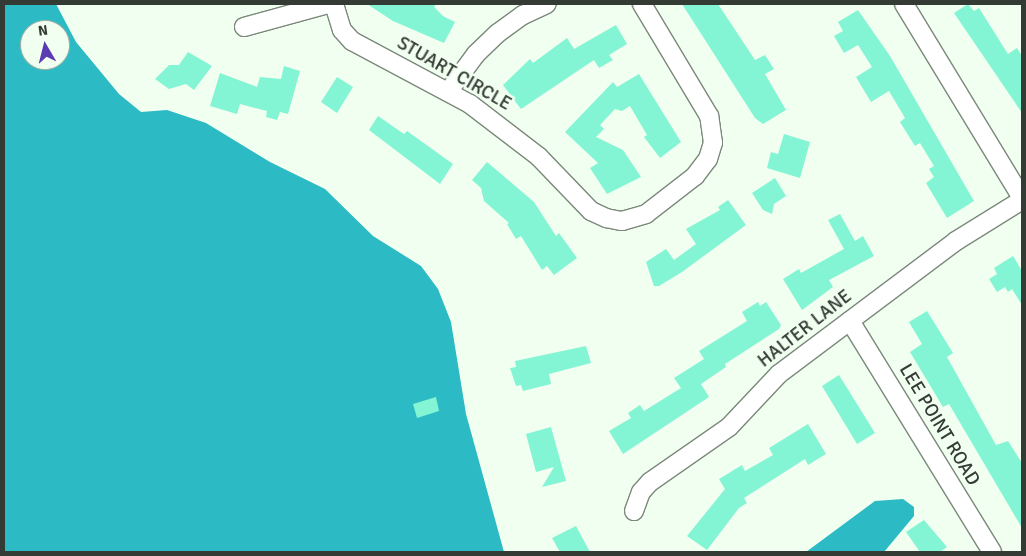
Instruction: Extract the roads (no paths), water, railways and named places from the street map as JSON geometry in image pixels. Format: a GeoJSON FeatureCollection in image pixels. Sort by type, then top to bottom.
{"type":"FeatureCollection","features":[{"type":"Feature","properties":{"kind":"street"},"geometry":{"type":"LineString","coordinates":[[244,27],[328,4]]}},
{"type":"Feature","properties":{"kind":"street","name":"STUART CIRCLE"},"geometry":{"type":"LineString","coordinates":[[334,4],[342,30],[352,41],[448,92],[509,131],[540,157],[591,211],[606,218],[622,221],[646,214],[701,170],[713,143],[713,130],[709,116],[642,4]]}},
{"type":"Feature","properties":{"kind":"street"},"geometry":{"type":"LineString","coordinates":[[448,92],[476,54],[498,33],[523,15],[547,4]]}},
{"type":"Feature","properties":{"kind":"street"},"geometry":{"type":"LineString","coordinates":[[904,4],[1022,199]]}},
{"type":"Feature","properties":{"kind":"street","name":"HALTER LANE"},"geometry":{"type":"LineString","coordinates":[[634,511],[641,492],[650,482],[729,427],[779,374],[956,241],[1022,199]]}},
{"type":"Feature","properties":{"kind":"street","name":"LEE POINT ROAD"},"geometry":{"type":"LineString","coordinates":[[850,321],[992,552]]}},
{"type":"Feature","properties":{"kind":"water"},"geometry":{"type":"Polygon","coordinates":[[[4,4],[56,4],[64,20],[20,20],[20,70],[70,70],[70,31],[76,42],[119,94],[141,112],[167,110],[206,123],[270,162],[325,189],[373,236],[421,266],[438,289],[451,322],[466,414],[504,552],[4,552],[4,4]]]}},
{"type":"Feature","properties":{"kind":"water"},"geometry":{"type":"Polygon","coordinates":[[[903,499],[914,507],[914,516],[884,552],[806,552],[875,501],[903,499]]]}}]}
